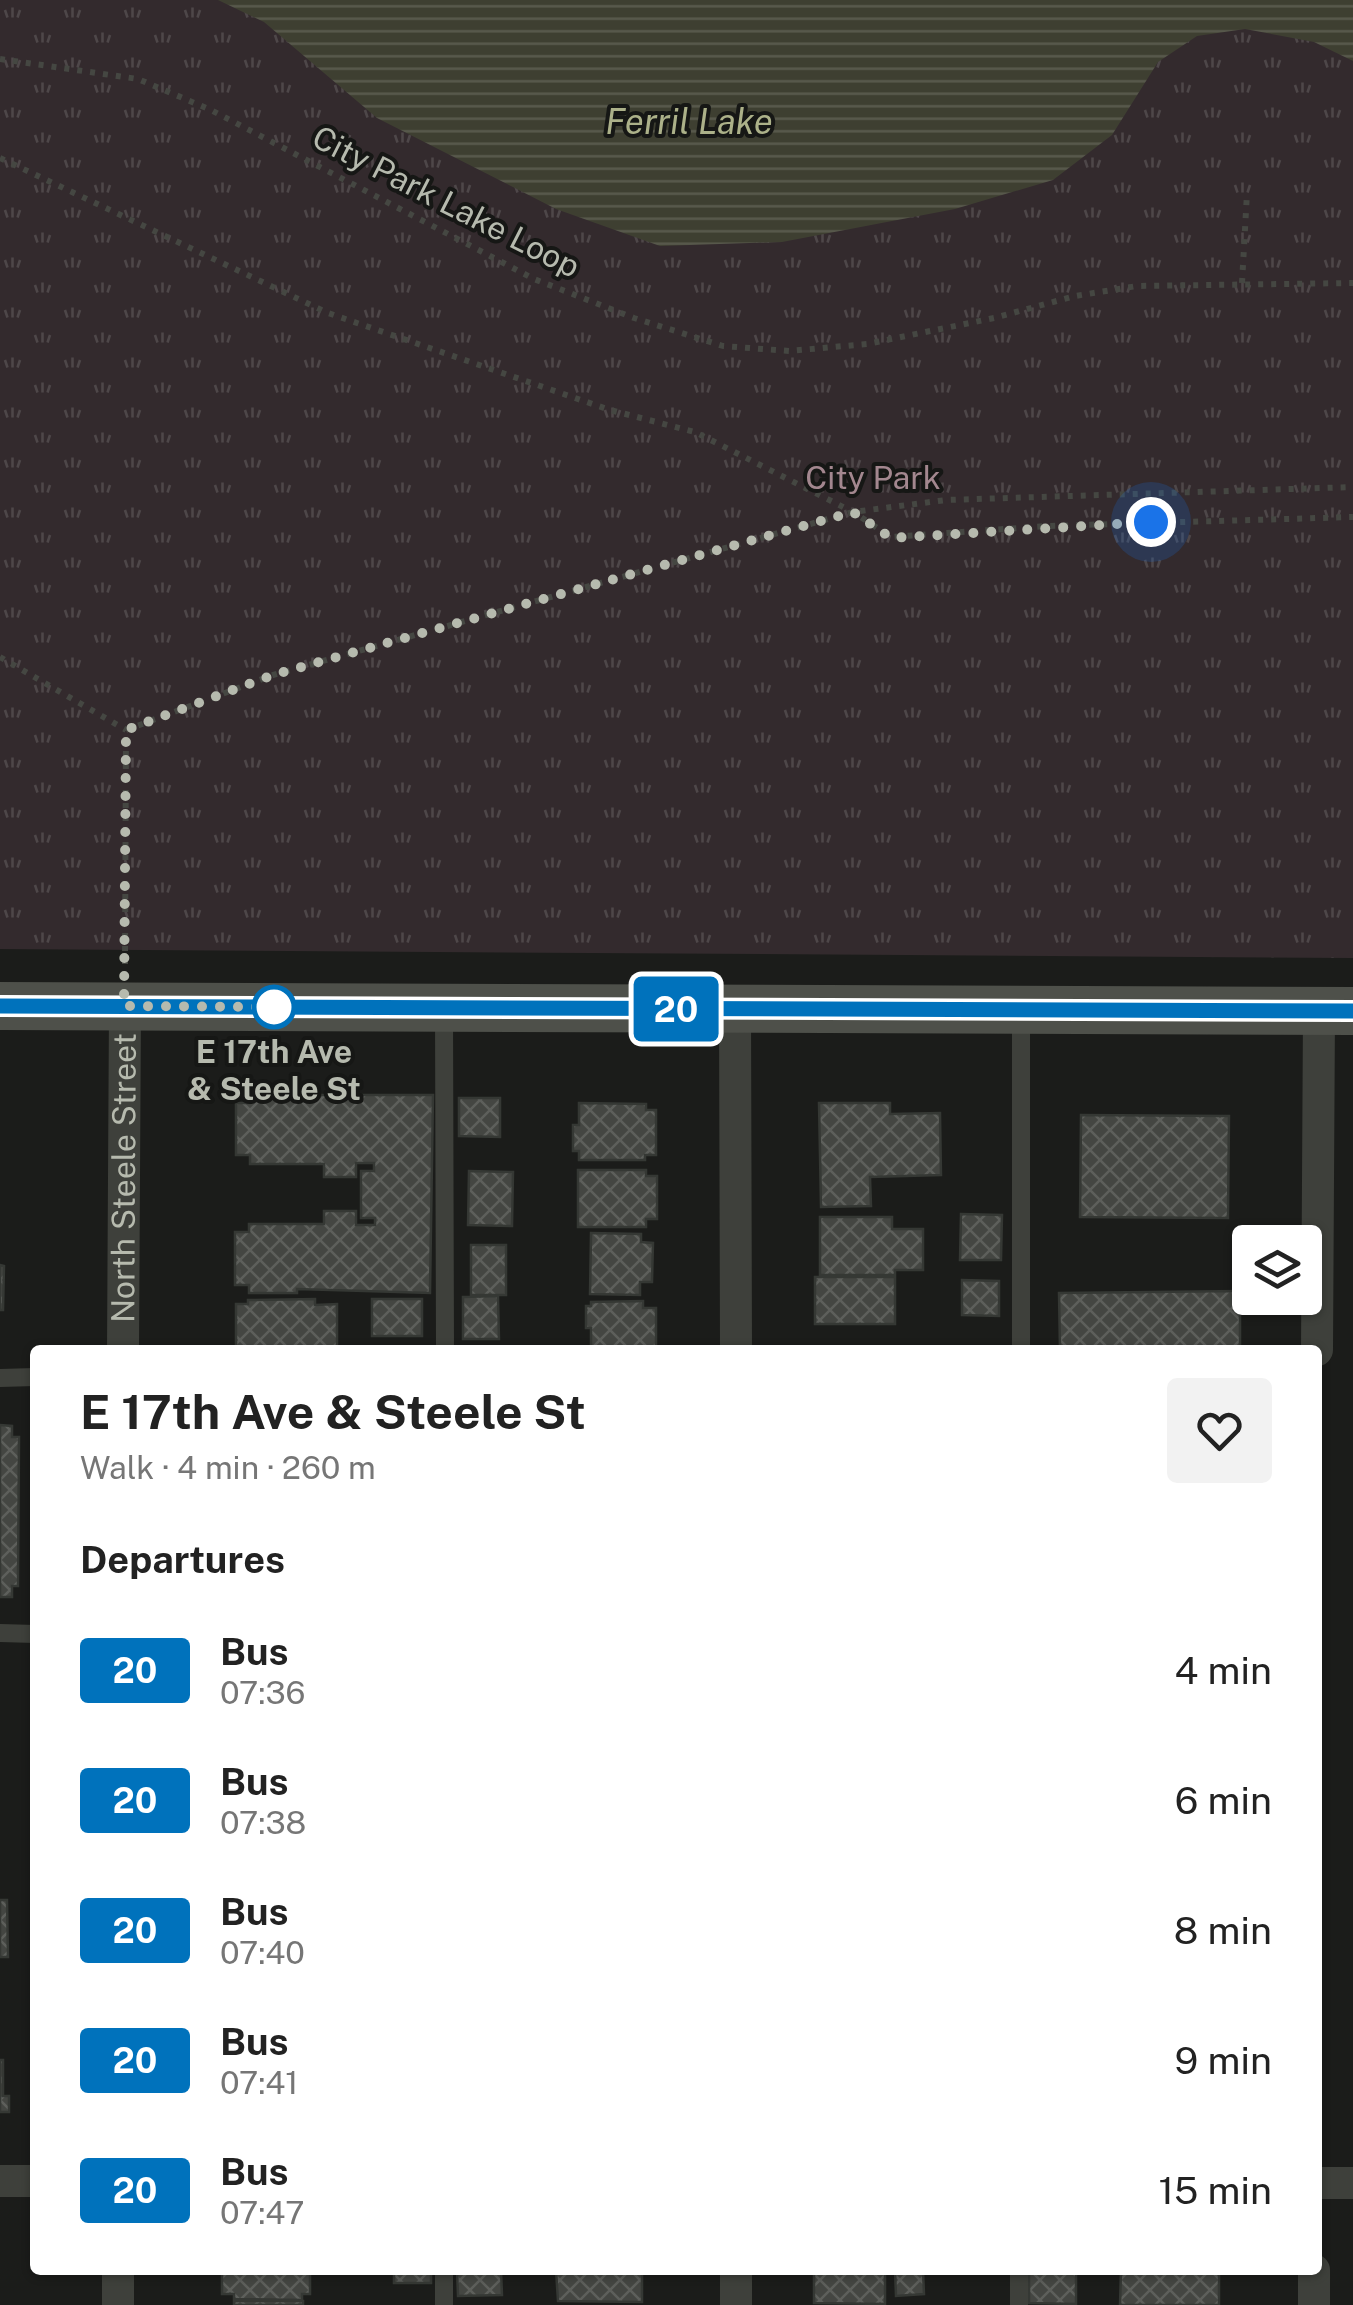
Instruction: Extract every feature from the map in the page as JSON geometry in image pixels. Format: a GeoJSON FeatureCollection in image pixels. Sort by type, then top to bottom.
{"type":"FeatureCollection","features":[{"type":"Feature","properties":{"kind":"main road"},"geometry":{"type":"LineString","coordinates":[[0,1006],[1336,1011]]}},
{"type":"Feature","properties":{"kind":"street","name":"North Steele Street"},"geometry":{"type":"LineString","coordinates":[[123,1345],[124,1006]]}},
{"type":"Feature","properties":{"kind":"street"},"geometry":{"type":"LineString","coordinates":[[735,1010],[736,1345]]}},
{"type":"Feature","properties":{"kind":"street"},"geometry":{"type":"LineString","coordinates":[[1317,1345],[1336,1011]]}},
{"type":"Feature","properties":{"kind":"street"},"geometry":{"type":"LineString","coordinates":[[0,2180],[30,2181]]}},
{"type":"Feature","properties":{"kind":"street"},"geometry":{"type":"LineString","coordinates":[[1322,2184],[1353,2184]]}},
{"type":"Feature","properties":{"kind":"street"},"geometry":{"type":"LineString","coordinates":[[118,2275],[118,2305]]}},
{"type":"Feature","properties":{"kind":"street"},"geometry":{"type":"LineString","coordinates":[[736,2275],[736,2305]]}},
{"type":"Feature","properties":{"kind":"street"},"geometry":{"type":"LineString","coordinates":[[1314,2275],[1314,2305]]}},
{"type":"Feature","properties":{"kind":"lane"},"geometry":{"type":"LineString","coordinates":[[444,1008],[445,1345]]}},
{"type":"Feature","properties":{"kind":"lane"},"geometry":{"type":"LineString","coordinates":[[1021,1010],[1021,1345]]}},
{"type":"Feature","properties":{"kind":"lane"},"geometry":{"type":"LineString","coordinates":[[0,1378],[30,1377]]}},
{"type":"Feature","properties":{"kind":"lane"},"geometry":{"type":"LineString","coordinates":[[0,1634],[30,1634]]}},
{"type":"Feature","properties":{"kind":"lane"},"geometry":{"type":"LineString","coordinates":[[444,2275],[444,2305]]}},
{"type":"Feature","properties":{"kind":"lane"},"geometry":{"type":"LineString","coordinates":[[1019,2275],[1019,2305]]}},
{"type":"Feature","properties":{"kind":"path","name":"City Park Lake Loop"},"geometry":{"type":"LineString","coordinates":[[0,59],[138,78],[211,110],[534,280],[723,346],[789,352],[867,344],[994,318],[1076,296],[1137,286],[1353,283]]}},
{"type":"Feature","properties":{"kind":"path"},"geometry":{"type":"LineString","coordinates":[[0,158],[328,312],[610,410],[695,432],[853,512],[891,538],[1047,526],[1353,517]]}},
{"type":"Feature","properties":{"kind":"path"},"geometry":{"type":"LineString","coordinates":[[1242,283],[1247,193]]}},
{"type":"Feature","properties":{"kind":"path"},"geometry":{"type":"LineString","coordinates":[[126,730],[273,675],[853,512],[946,500],[1353,487]]}},
{"type":"Feature","properties":{"kind":"path"},"geometry":{"type":"LineString","coordinates":[[0,657],[126,730]]}},
{"type":"Feature","properties":{"kind":"path"},"geometry":{"type":"LineString","coordinates":[[124,1006],[126,730]]}},
{"type":"Feature","properties":{"kind":"green space","name":"City Park"},"geometry":{"type":"Polygon","coordinates":[[[0,0],[1353,0],[1353,958],[0,949],[0,0]]]}},
{"type":"Feature","properties":{"kind":"water","name":"Ferril Lake"},"geometry":{"type":"Polygon","coordinates":[[[218,0],[1353,0],[1353,61],[1314,42],[1245,29],[1197,36],[1158,62],[1112,135],[1053,180],[955,209],[782,242],[660,246],[556,209],[377,118],[264,22],[218,0]]]}},
{"type":"Feature","properties":{"kind":"building"},"geometry":{"type":"Polygon","coordinates":[[[249,1095],[433,1095],[430,1293],[297,1289],[297,1293],[249,1293],[249,1285],[235,1285],[235,1232],[249,1232],[249,1224],[324,1224],[324,1211],[356,1211],[356,1225],[375,1225],[375,1218],[361,1218],[361,1171],[374,1171],[374,1163],[356,1163],[356,1177],[324,1177],[324,1164],[250,1164],[250,1155],[236,1155],[236,1103],[249,1103],[249,1095]]]}},
{"type":"Feature","properties":{"kind":"building"},"geometry":{"type":"Polygon","coordinates":[[[459,1098],[500,1098],[500,1137],[459,1136],[459,1098]]]}},
{"type":"Feature","properties":{"kind":"building"},"geometry":{"type":"Polygon","coordinates":[[[579,1103],[646,1104],[646,1110],[656,1110],[656,1155],[645,1155],[645,1160],[579,1160],[579,1151],[573,1151],[573,1125],[579,1125],[579,1103]]]}},
{"type":"Feature","properties":{"kind":"building"},"geometry":{"type":"Polygon","coordinates":[[[819,1103],[890,1103],[890,1114],[940,1113],[941,1175],[870,1177],[871,1206],[821,1207],[819,1103]]]}},
{"type":"Feature","properties":{"kind":"building"},"geometry":{"type":"Polygon","coordinates":[[[1081,1115],[1229,1116],[1228,1218],[1080,1217],[1081,1115]]]}},
{"type":"Feature","properties":{"kind":"building"},"geometry":{"type":"Polygon","coordinates":[[[578,1170],[646,1170],[646,1176],[657,1176],[657,1219],[646,1219],[646,1227],[578,1227],[578,1170]]]}},
{"type":"Feature","properties":{"kind":"building"},"geometry":{"type":"Polygon","coordinates":[[[469,1171],[513,1172],[512,1226],[468,1225],[469,1171]]]}},
{"type":"Feature","properties":{"kind":"building"},"geometry":{"type":"Polygon","coordinates":[[[961,1214],[1002,1215],[1001,1260],[960,1260],[961,1214]]]}},
{"type":"Feature","properties":{"kind":"building"},"geometry":{"type":"Polygon","coordinates":[[[820,1217],[892,1217],[892,1229],[923,1229],[923,1270],[895,1270],[895,1275],[820,1275],[820,1217]]]}},
{"type":"Feature","properties":{"kind":"building"},"geometry":{"type":"Polygon","coordinates":[[[591,1233],[641,1234],[641,1242],[653,1243],[652,1282],[640,1282],[640,1295],[590,1294],[591,1233]]]}},
{"type":"Feature","properties":{"kind":"building"},"geometry":{"type":"Polygon","coordinates":[[[471,1245],[506,1245],[506,1295],[471,1295],[471,1245]]]}},
{"type":"Feature","properties":{"kind":"building"},"geometry":{"type":"Polygon","coordinates":[[[0,1265],[4,1266],[3,1310],[0,1310],[0,1265]]]}},
{"type":"Feature","properties":{"kind":"building"},"geometry":{"type":"Polygon","coordinates":[[[815,1277],[895,1277],[895,1324],[815,1324],[815,1277]]]}},
{"type":"Feature","properties":{"kind":"building"},"geometry":{"type":"Polygon","coordinates":[[[962,1280],[999,1281],[999,1316],[962,1315],[962,1280]]]}},
{"type":"Feature","properties":{"kind":"building"},"geometry":{"type":"Polygon","coordinates":[[[1232,1291],[1232,1315],[1240,1315],[1240,1345],[1060,1345],[1059,1293],[1232,1291]]]}},
{"type":"Feature","properties":{"kind":"building"},"geometry":{"type":"Polygon","coordinates":[[[498,1296],[499,1339],[463,1339],[463,1297],[498,1296]]]}},
{"type":"Feature","properties":{"kind":"building"},"geometry":{"type":"Polygon","coordinates":[[[315,1299],[315,1305],[337,1304],[337,1345],[236,1345],[236,1304],[248,1304],[248,1300],[315,1299]]]}},
{"type":"Feature","properties":{"kind":"building"},"geometry":{"type":"Polygon","coordinates":[[[372,1299],[422,1299],[422,1336],[372,1336],[372,1299]]]}},
{"type":"Feature","properties":{"kind":"building"},"geometry":{"type":"Polygon","coordinates":[[[643,1301],[643,1308],[656,1308],[656,1345],[591,1345],[586,1306],[591,1306],[591,1302],[643,1301]]]}},
{"type":"Feature","properties":{"kind":"building"},"geometry":{"type":"Polygon","coordinates":[[[0,1425],[12,1426],[12,1437],[19,1437],[18,1586],[12,1586],[12,1597],[0,1597],[0,1425]]]}},
{"type":"Feature","properties":{"kind":"building"},"geometry":{"type":"Polygon","coordinates":[[[0,1900],[7,1900],[8,1957],[0,1957],[0,1900]]]}},
{"type":"Feature","properties":{"kind":"building"},"geometry":{"type":"Polygon","coordinates":[[[0,2060],[3,2096],[9,2096],[9,2112],[0,2112],[0,2060]]]}},
{"type":"Feature","properties":{"kind":"building"},"geometry":{"type":"Polygon","coordinates":[[[222,2275],[310,2275],[310,2294],[302,2294],[302,2300],[234,2299],[234,2294],[222,2294],[222,2275]]]}},
{"type":"Feature","properties":{"kind":"building"},"geometry":{"type":"Polygon","coordinates":[[[394,2275],[431,2275],[431,2283],[394,2283],[394,2275]]]}},
{"type":"Feature","properties":{"kind":"building"},"geometry":{"type":"Polygon","coordinates":[[[457,2275],[501,2275],[502,2295],[458,2296],[457,2275]]]}},
{"type":"Feature","properties":{"kind":"building"},"geometry":{"type":"Polygon","coordinates":[[[556,2275],[642,2275],[642,2302],[558,2301],[556,2275]]]}},
{"type":"Feature","properties":{"kind":"building"},"geometry":{"type":"Polygon","coordinates":[[[814,2275],[885,2275],[885,2304],[814,2303],[814,2275]]]}},
{"type":"Feature","properties":{"kind":"building"},"geometry":{"type":"Polygon","coordinates":[[[895,2275],[923,2275],[924,2294],[896,2296],[895,2275]]]}},
{"type":"Feature","properties":{"kind":"building"},"geometry":{"type":"Polygon","coordinates":[[[1029,2275],[1076,2275],[1076,2304],[1029,2303],[1029,2275]]]}},
{"type":"Feature","properties":{"kind":"building"},"geometry":{"type":"Polygon","coordinates":[[[1121,2275],[1219,2275],[1219,2305],[1120,2305],[1121,2275]]]}},
{"type":"Feature","properties":{"kind":"building"},"geometry":{"type":"Polygon","coordinates":[[[234,2301],[303,2301],[303,2305],[234,2305],[234,2301]]]}},
{"type":"Feature","properties":{"kind":"bus line","name":"20"},"geometry":{"type":"LineString","coordinates":[[0,1006],[1353,1011]]}},
{"type":"Feature","properties":{"kind":"place","name":"E 17th Ave & Steele St"},"geometry":{"type":"Point","coordinates":[274,1007]}},
{"type":"Feature","properties":{"kind":"route"},"geometry":{"type":"LineString","coordinates":[[274,1007],[124,1006],[126,730],[273,675],[853,512],[891,538],[1151,522]]}}]}
